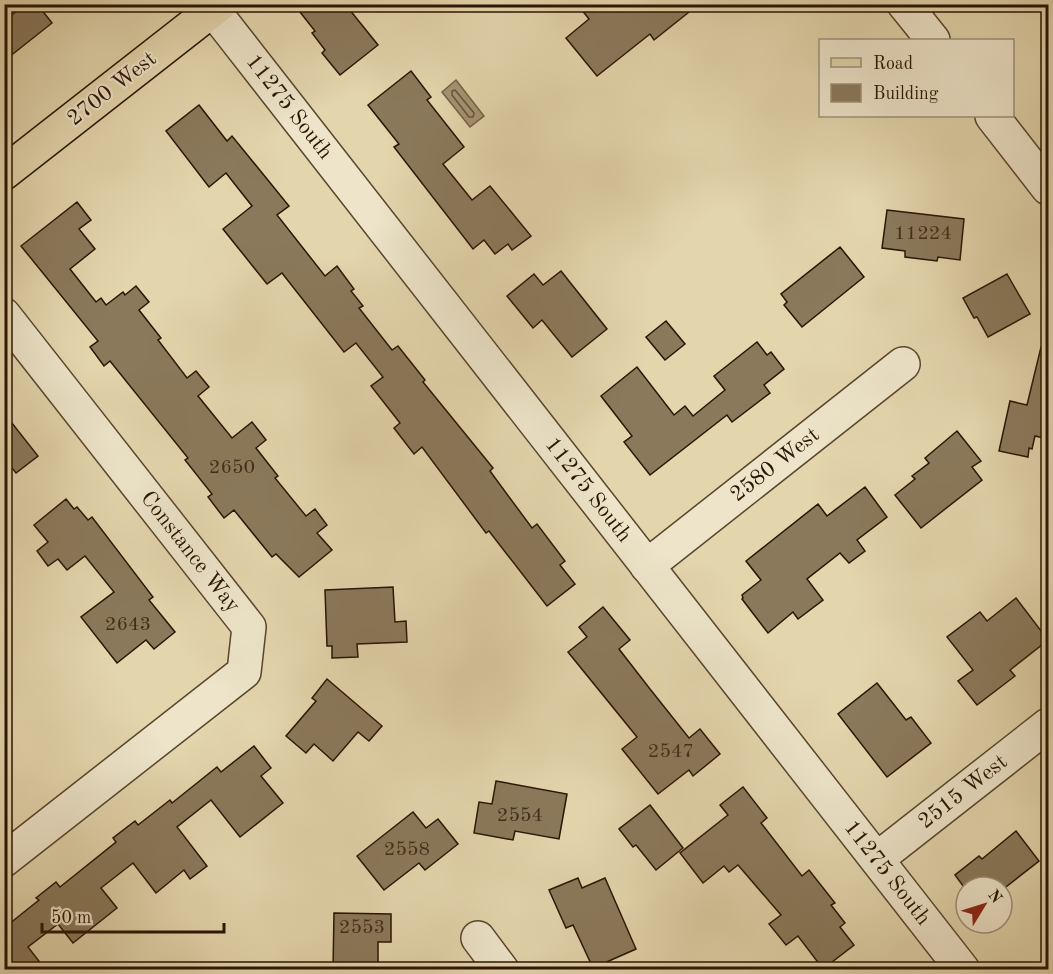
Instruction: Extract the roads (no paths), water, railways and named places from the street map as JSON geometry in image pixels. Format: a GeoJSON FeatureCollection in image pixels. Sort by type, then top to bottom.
{"type":"FeatureCollection","features":[{"type":"Feature","properties":{"kind":"main road","name":"2700 West"},"geometry":{"type":"LineString","coordinates":[[4,173],[216,7]]}},
{"type":"Feature","properties":{"kind":"street"},"geometry":{"type":"LineString","coordinates":[[904,4],[932,39]]}},
{"type":"Feature","properties":{"kind":"street","name":"11275 South"},"geometry":{"type":"LineString","coordinates":[[216,7],[647,566],[963,969]]}},
{"type":"Feature","properties":{"kind":"street"},"geometry":{"type":"LineString","coordinates":[[993,117],[1048,188]]}},
{"type":"Feature","properties":{"kind":"street","name":"Constance Way"},"geometry":{"type":"LineString","coordinates":[[4,315],[249,627],[244,672],[4,860]]}},
{"type":"Feature","properties":{"kind":"street","name":"2580 West"},"geometry":{"type":"LineString","coordinates":[[647,566],[903,364]]}},
{"type":"Feature","properties":{"kind":"street","name":"2515 West"},"geometry":{"type":"LineString","coordinates":[[877,859],[1048,725]]}},
{"type":"Feature","properties":{"kind":"street"},"geometry":{"type":"LineString","coordinates":[[478,939],[502,969]]}},
{"type":"Feature","properties":{"kind":"water"},"geometry":{"type":"Polygon","coordinates":[[[456,80],[484,116],[470,127],[442,92],[456,80]]]}}]}
